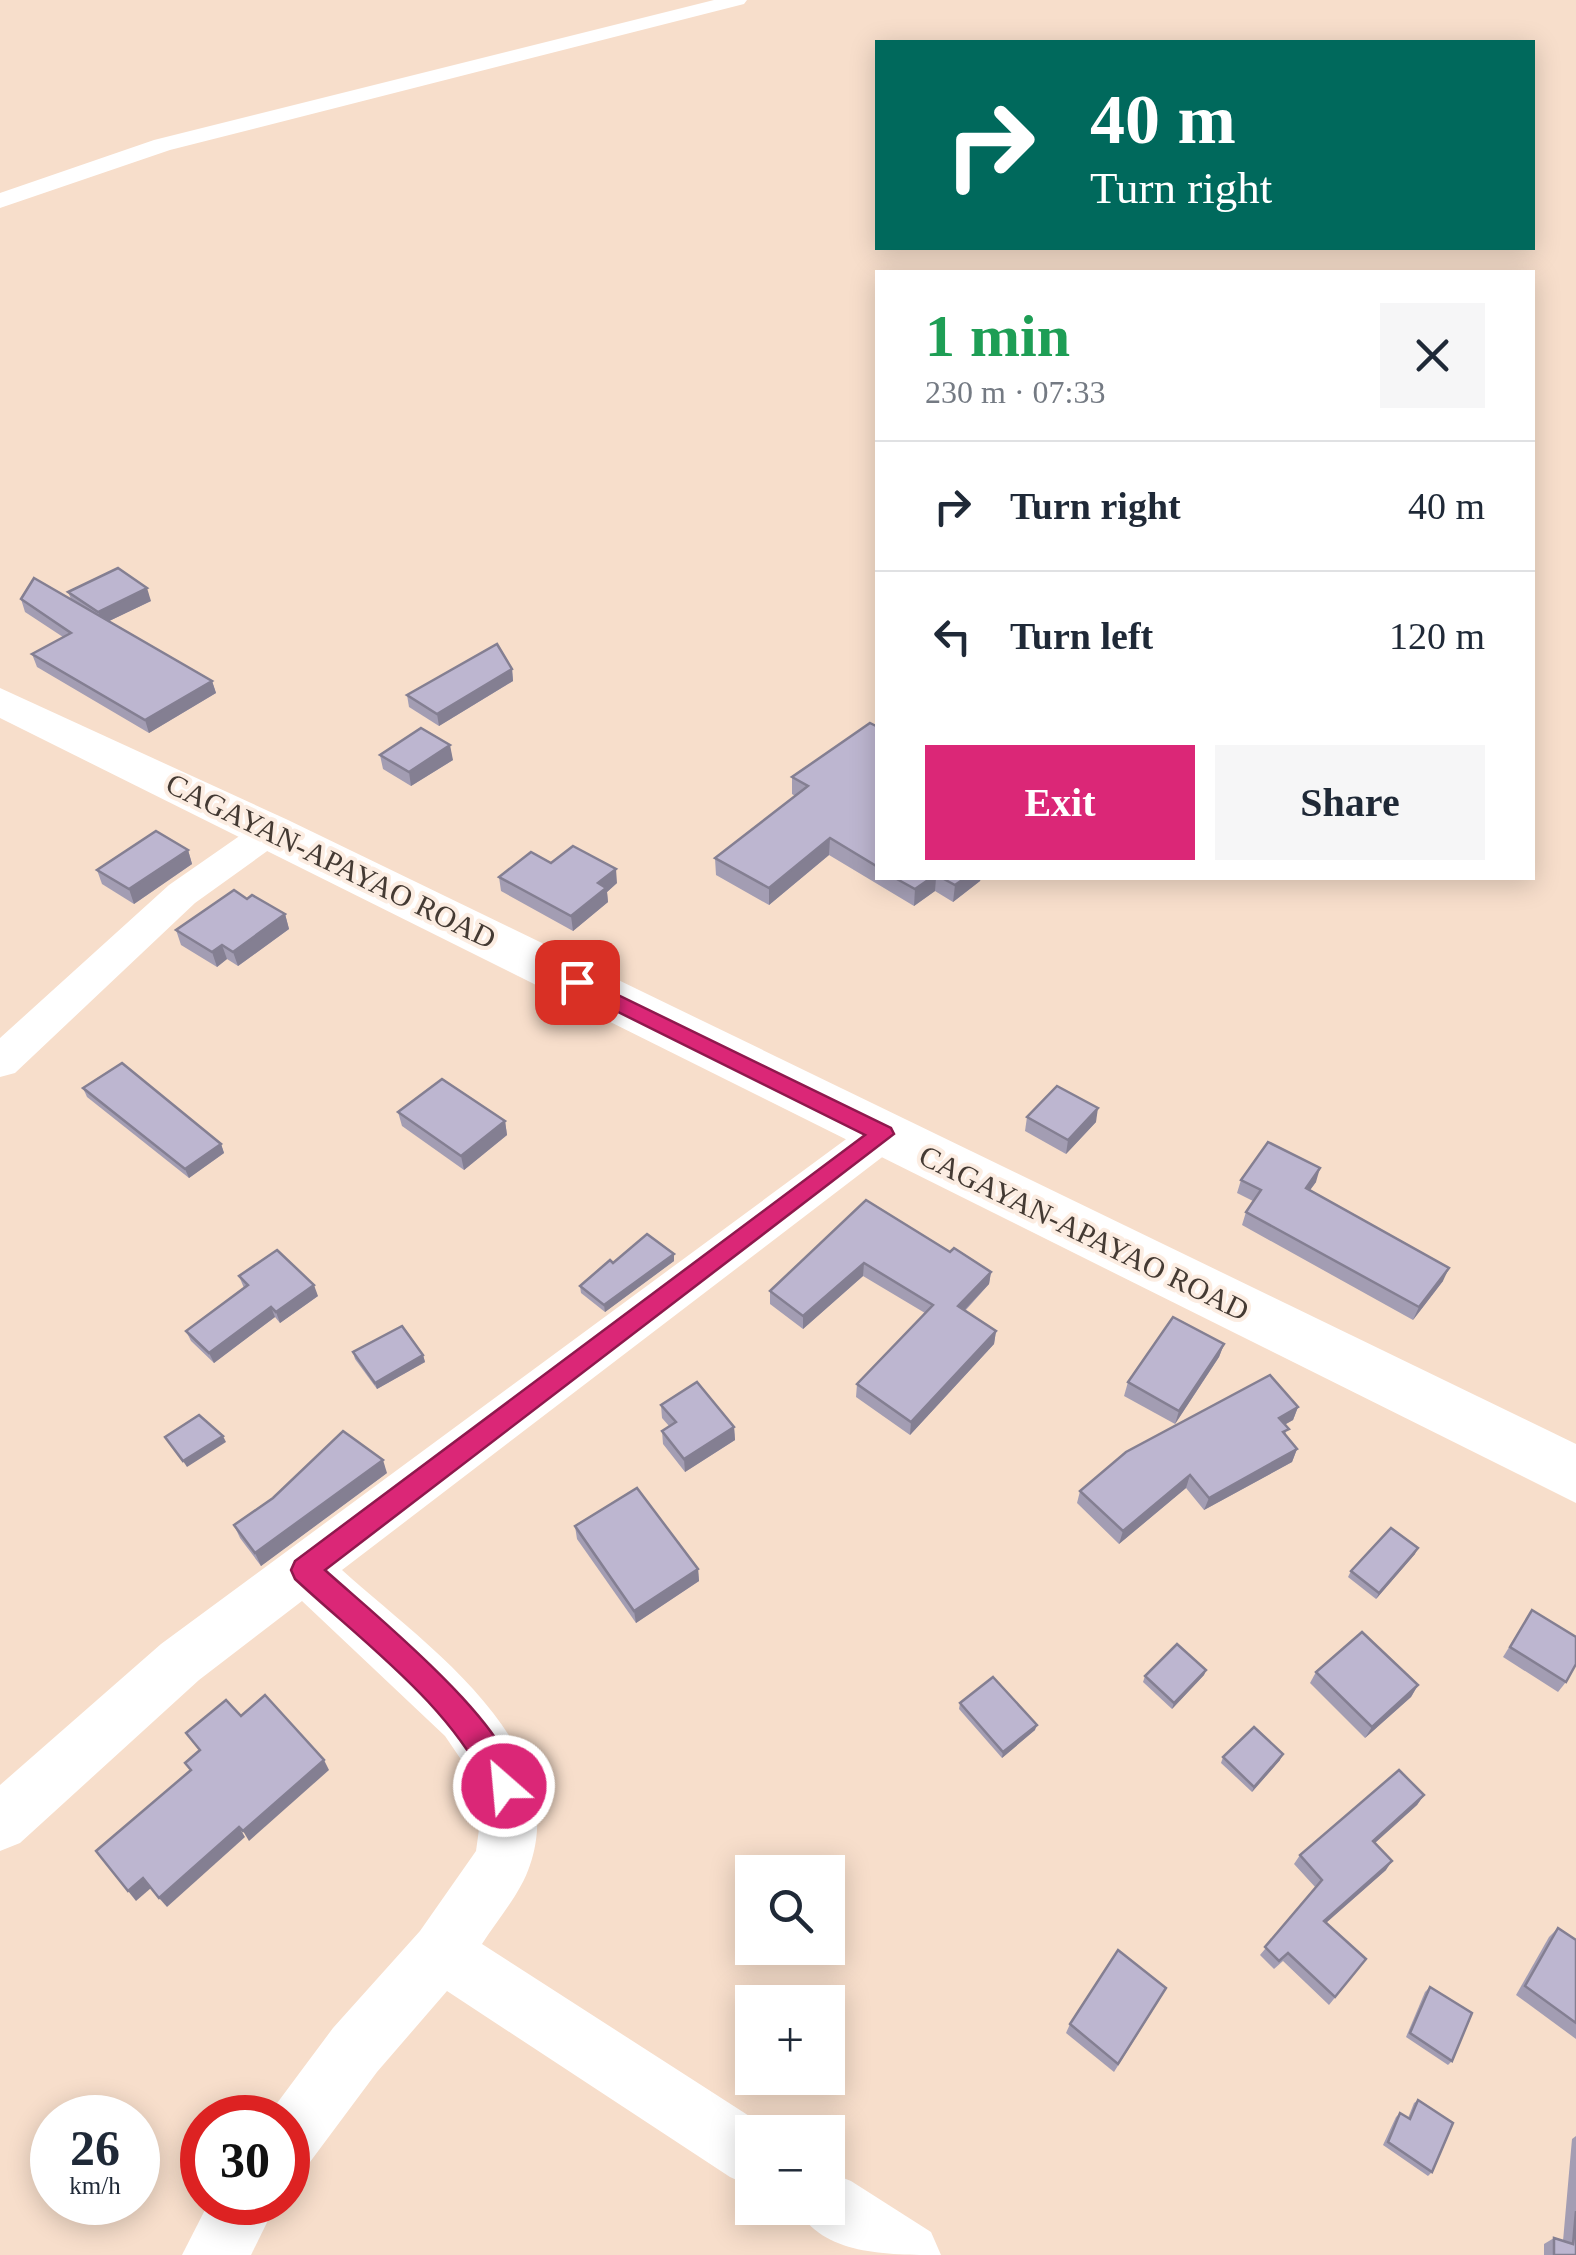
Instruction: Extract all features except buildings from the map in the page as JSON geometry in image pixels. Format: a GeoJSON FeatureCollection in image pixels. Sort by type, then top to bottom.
{"type":"FeatureCollection","features":[{"type":"Feature","properties":{"kind":"main road","name":"CAGAYAN-APAYAO ROAD"},"geometry":{"type":"LineString","coordinates":[[0,700],[1576,1475]]}},
{"type":"Feature","properties":{"kind":"street"},"geometry":{"type":"LineString","coordinates":[[0,201],[162,145],[737,0]]}},
{"type":"Feature","properties":{"kind":"street"},"geometry":{"type":"LineString","coordinates":[[0,1062],[182,894],[271,830]]}},
{"type":"Feature","properties":{"kind":"street"},"geometry":{"type":"LineString","coordinates":[[0,1822],[180,1662],[883,1134]]}},
{"type":"Feature","properties":{"kind":"street"},"geometry":{"type":"LineString","coordinates":[[305,1570],[464,1717],[497,1764],[510,1808],[503,1861],[441,1952],[355,2050],[310,2110]]}},
{"type":"Feature","properties":{"kind":"street"},"geometry":{"type":"LineString","coordinates":[[441,1952],[735,2144]]}},
{"type":"Feature","properties":{"kind":"street"},"geometry":{"type":"LineString","coordinates":[[845,2215],[908,2255]]}},
{"type":"Feature","properties":{"kind":"street"},"geometry":{"type":"LineString","coordinates":[[215,2255],[232,2225]]}},
{"type":"Feature","properties":{"kind":"route"},"geometry":{"type":"LineString","coordinates":[[504,1786],[497,1764],[464,1717],[305,1570],[520,1404],[883,1134],[577,982]]}}]}
